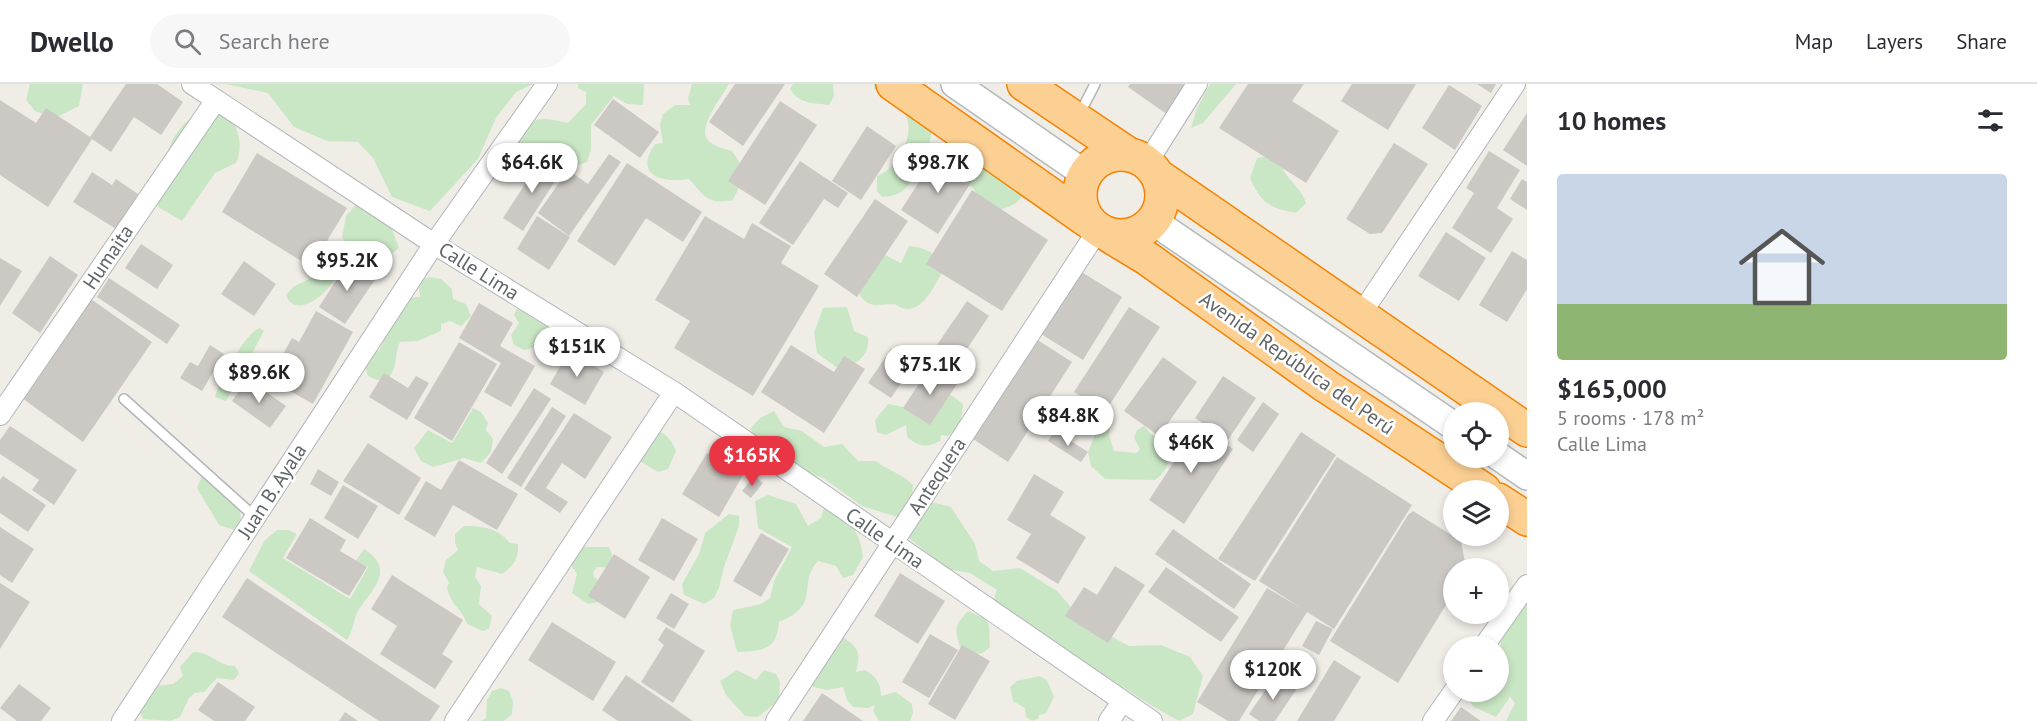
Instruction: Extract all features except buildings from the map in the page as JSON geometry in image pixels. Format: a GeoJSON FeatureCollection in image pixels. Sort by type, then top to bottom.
{"type":"FeatureCollection","features":[{"type":"Feature","properties":{"kind":"highway","name":"Avenida República del Perú"},"geometry":{"type":"LineString","coordinates":[[893,84],[1098,229],[1148,259],[1326,386],[1469,480]]}},
{"type":"Feature","properties":{"kind":"highway"},"geometry":{"type":"LineString","coordinates":[[1024,84],[1144,164],[1527,430]]}},
{"type":"Feature","properties":{"kind":"highway"},"geometry":{"type":"LineString","coordinates":[[1103,158],[1144,164],[1161,188],[1162,202],[1153,221],[1137,234],[1124,237],[1098,229],[1079,198],[1085,174],[1103,158]]}},
{"type":"Feature","properties":{"kind":"highway"},"geometry":{"type":"LineString","coordinates":[[1509,507],[1527,519]]}},
{"type":"Feature","properties":{"kind":"street","name":"Calle Lima"},"geometry":{"type":"LineString","coordinates":[[192,84],[434,243],[674,392],[1152,721]]}},
{"type":"Feature","properties":{"kind":"street","name":"Juan B. Ayala"},"geometry":{"type":"LineString","coordinates":[[122,721],[434,243],[547,84]]}},
{"type":"Feature","properties":{"kind":"street"},"geometry":{"type":"LineString","coordinates":[[955,84],[1085,174]]}},
{"type":"Feature","properties":{"kind":"street"},"geometry":{"type":"LineString","coordinates":[[1144,164],[1197,84]]}},
{"type":"Feature","properties":{"kind":"street"},"geometry":{"type":"LineString","coordinates":[[1361,314],[1515,84]]}},
{"type":"Feature","properties":{"kind":"street","name":"Humaita"},"geometry":{"type":"LineString","coordinates":[[0,415],[216,100]]}},
{"type":"Feature","properties":{"kind":"street"},"geometry":{"type":"LineString","coordinates":[[1153,221],[1443,419]]}},
{"type":"Feature","properties":{"kind":"street","name":"Antequera"},"geometry":{"type":"LineString","coordinates":[[777,721],[1098,229]]}},
{"type":"Feature","properties":{"kind":"street"},"geometry":{"type":"LineString","coordinates":[[455,721],[674,392]]}},
{"type":"Feature","properties":{"kind":"street"},"geometry":{"type":"LineString","coordinates":[[1509,464],[1527,476]]}},
{"type":"Feature","properties":{"kind":"street"},"geometry":{"type":"LineString","coordinates":[[1491,636],[1527,585]]}},
{"type":"Feature","properties":{"kind":"street"},"geometry":{"type":"LineString","coordinates":[[1109,721],[1122,702]]}},
{"type":"Feature","properties":{"kind":"street"},"geometry":{"type":"LineString","coordinates":[[1433,721],[1446,702]]}},
{"type":"Feature","properties":{"kind":"lane"},"geometry":{"type":"LineString","coordinates":[[1077,120],[1095,84]]}},
{"type":"Feature","properties":{"kind":"lane"},"geometry":{"type":"LineString","coordinates":[[124,399],[255,517]]}},
{"type":"Feature","properties":{"kind":"green space"},"geometry":{"type":"Polygon","coordinates":[[[30,84],[83,84],[79,106],[55,118],[35,111],[26,100],[30,84]]]}},
{"type":"Feature","properties":{"kind":"green space"},"geometry":{"type":"Polygon","coordinates":[[[226,84],[533,84],[516,92],[496,118],[478,159],[430,211],[392,197],[373,158],[358,142],[327,141],[294,127],[268,93],[226,84]]]}},
{"type":"Feature","properties":{"kind":"green space"},"geometry":{"type":"Polygon","coordinates":[[[578,84],[644,84],[643,105],[627,104],[614,96],[591,125],[591,150],[587,162],[578,165],[542,158],[529,174],[520,175],[509,155],[510,148],[527,125],[533,122],[545,119],[568,123],[586,104],[586,92],[578,88],[578,84]]]}},
{"type":"Feature","properties":{"kind":"green space"},"geometry":{"type":"Polygon","coordinates":[[[692,84],[729,84],[711,114],[705,130],[710,142],[732,151],[740,164],[741,181],[733,200],[712,200],[703,195],[689,179],[661,178],[649,170],[647,164],[649,155],[655,144],[663,143],[660,125],[663,114],[675,105],[690,105],[688,98],[692,84]]]}},
{"type":"Feature","properties":{"kind":"green space"},"geometry":{"type":"Polygon","coordinates":[[[793,84],[833,84],[834,96],[829,105],[807,102],[798,98],[790,89],[793,84]]]}},
{"type":"Feature","properties":{"kind":"green space"},"geometry":{"type":"Polygon","coordinates":[[[874,84],[921,84],[933,127],[922,176],[913,178],[901,192],[882,197],[877,191],[877,176],[892,166],[903,149],[907,140],[908,120],[901,109],[874,89],[874,84]]]}},
{"type":"Feature","properties":{"kind":"green space"},"geometry":{"type":"Polygon","coordinates":[[[1210,84],[1236,84],[1203,123],[1191,128],[1197,108],[1210,84]]]}},
{"type":"Feature","properties":{"kind":"green space"},"geometry":{"type":"Polygon","coordinates":[[[211,110],[233,119],[239,141],[238,157],[236,163],[215,173],[182,221],[158,207],[164,162],[176,134],[185,123],[211,110]]]}},
{"type":"Feature","properties":{"kind":"green space"},"geometry":{"type":"Polygon","coordinates":[[[973,123],[991,135],[998,143],[1026,191],[1011,206],[990,211],[972,187],[941,177],[940,162],[948,131],[973,123]]]}},
{"type":"Feature","properties":{"kind":"green space"},"geometry":{"type":"Polygon","coordinates":[[[1267,156],[1280,160],[1285,172],[1304,197],[1306,203],[1296,213],[1267,203],[1254,187],[1250,178],[1257,158],[1267,156]]]}},
{"type":"Feature","properties":{"kind":"green space"},"geometry":{"type":"Polygon","coordinates":[[[360,200],[387,216],[399,248],[390,255],[372,245],[350,249],[342,237],[346,216],[360,200]]]}},
{"type":"Feature","properties":{"kind":"green space"},"geometry":{"type":"Polygon","coordinates":[[[909,246],[931,252],[943,271],[924,301],[911,309],[895,304],[874,305],[866,302],[859,293],[881,253],[901,263],[909,246]]]}},
{"type":"Feature","properties":{"kind":"green space"},"geometry":{"type":"Polygon","coordinates":[[[333,267],[338,271],[329,288],[313,301],[305,305],[297,305],[291,302],[286,295],[293,287],[333,267]]]}},
{"type":"Feature","properties":{"kind":"green space"},"geometry":{"type":"Polygon","coordinates":[[[429,277],[441,279],[452,289],[453,299],[466,304],[471,316],[461,326],[450,321],[441,324],[441,331],[418,341],[400,342],[393,370],[388,379],[377,380],[368,376],[364,364],[372,351],[379,351],[404,298],[420,297],[419,288],[423,279],[429,277]]]}},
{"type":"Feature","properties":{"kind":"green space"},"geometry":{"type":"Polygon","coordinates":[[[518,306],[537,316],[550,332],[540,345],[524,350],[514,345],[511,335],[519,323],[514,315],[518,306]]]}},
{"type":"Feature","properties":{"kind":"green space"},"geometry":{"type":"Polygon","coordinates":[[[847,307],[854,331],[868,337],[867,350],[855,363],[836,367],[817,353],[814,333],[823,308],[847,307]]]}},
{"type":"Feature","properties":{"kind":"green space"},"geometry":{"type":"Polygon","coordinates":[[[260,328],[264,331],[226,401],[215,397],[227,369],[241,347],[254,331],[260,328]]]}},
{"type":"Feature","properties":{"kind":"green space"},"geometry":{"type":"Polygon","coordinates":[[[942,393],[953,396],[963,404],[958,426],[948,436],[941,435],[940,441],[931,445],[915,443],[907,437],[906,425],[886,435],[877,432],[875,420],[888,404],[915,409],[942,393]]]}},
{"type":"Feature","properties":{"kind":"green space"},"geometry":{"type":"Polygon","coordinates":[[[473,408],[481,412],[488,423],[486,430],[493,439],[491,452],[481,463],[464,458],[433,467],[421,461],[414,448],[428,430],[452,443],[473,408]]]}},
{"type":"Feature","properties":{"kind":"green space"},"geometry":{"type":"Polygon","coordinates":[[[774,411],[784,427],[802,431],[824,447],[842,444],[858,461],[876,461],[904,478],[913,485],[908,507],[897,517],[862,506],[823,478],[784,464],[759,443],[750,429],[760,418],[774,411]]]}},
{"type":"Feature","properties":{"kind":"green space"},"geometry":{"type":"Polygon","coordinates":[[[1104,423],[1110,428],[1109,435],[1114,451],[1137,453],[1140,449],[1134,438],[1137,430],[1144,426],[1152,435],[1165,438],[1169,450],[1169,461],[1160,476],[1155,480],[1105,479],[1091,466],[1088,452],[1098,427],[1104,423]]]}},
{"type":"Feature","properties":{"kind":"green space"},"geometry":{"type":"Polygon","coordinates":[[[654,430],[668,438],[676,451],[668,469],[658,472],[638,460],[654,430]]]}},
{"type":"Feature","properties":{"kind":"green space"},"geometry":{"type":"Polygon","coordinates":[[[720,439],[741,448],[746,456],[744,465],[735,473],[709,462],[709,451],[713,442],[720,439]]]}},
{"type":"Feature","properties":{"kind":"green space"},"geometry":{"type":"Polygon","coordinates":[[[208,472],[223,481],[235,496],[240,514],[238,531],[219,525],[197,488],[203,473],[208,472]]]}},
{"type":"Feature","properties":{"kind":"green space"},"geometry":{"type":"Polygon","coordinates":[[[768,495],[796,504],[808,526],[821,518],[824,508],[840,516],[856,532],[863,557],[853,575],[843,578],[836,566],[818,561],[809,579],[805,601],[801,608],[779,622],[772,644],[754,651],[737,652],[730,625],[733,610],[761,604],[770,598],[774,581],[792,547],[758,528],[755,501],[768,495]]]}},
{"type":"Feature","properties":{"kind":"green space"},"geometry":{"type":"Polygon","coordinates":[[[932,502],[951,507],[975,544],[979,561],[993,571],[1020,568],[1057,591],[1083,621],[1129,646],[1161,645],[1190,657],[1203,676],[1193,714],[1179,721],[1154,707],[992,604],[997,590],[970,573],[952,570],[938,562],[908,537],[932,502]]]}},
{"type":"Feature","properties":{"kind":"green space"},"geometry":{"type":"Polygon","coordinates":[[[729,514],[739,516],[739,526],[719,588],[714,598],[704,604],[684,595],[682,584],[699,554],[705,533],[729,514]]]}},
{"type":"Feature","properties":{"kind":"green space"},"geometry":{"type":"Polygon","coordinates":[[[464,526],[490,529],[510,543],[518,544],[514,562],[502,574],[477,567],[475,577],[481,586],[479,604],[492,616],[489,629],[483,631],[467,624],[451,599],[447,587],[449,583],[443,572],[446,560],[458,550],[455,534],[464,526]]]}},
{"type":"Feature","properties":{"kind":"green space"},"geometry":{"type":"Polygon","coordinates":[[[277,530],[288,530],[297,534],[283,558],[350,599],[368,567],[356,561],[364,549],[374,557],[379,565],[378,581],[357,613],[347,640],[249,571],[265,540],[277,530]]]}},
{"type":"Feature","properties":{"kind":"green space"},"geometry":{"type":"Polygon","coordinates":[[[583,547],[609,547],[612,554],[612,568],[597,567],[593,572],[594,577],[600,581],[599,602],[588,604],[572,593],[577,574],[571,565],[576,552],[583,547]]]}},
{"type":"Feature","properties":{"kind":"green space"},"geometry":{"type":"Polygon","coordinates":[[[1515,592],[1527,594],[1527,721],[1506,721],[1515,703],[1509,698],[1509,636],[1501,636],[1500,624],[1509,624],[1509,595],[1515,592]]]}},
{"type":"Feature","properties":{"kind":"green space"},"geometry":{"type":"Polygon","coordinates":[[[968,611],[986,620],[989,626],[990,647],[980,654],[961,651],[956,630],[968,611]]]}},
{"type":"Feature","properties":{"kind":"green space"},"geometry":{"type":"Polygon","coordinates":[[[839,635],[856,649],[858,658],[856,672],[865,670],[875,678],[879,683],[881,696],[896,692],[912,704],[913,713],[910,721],[879,721],[873,711],[875,705],[868,708],[853,707],[847,700],[843,687],[827,690],[813,687],[804,670],[805,655],[839,635]]]}},
{"type":"Feature","properties":{"kind":"green space"},"geometry":{"type":"Polygon","coordinates":[[[193,652],[199,652],[224,664],[235,666],[239,673],[234,680],[217,678],[204,692],[195,693],[189,698],[180,717],[171,721],[143,719],[139,711],[155,686],[173,684],[183,676],[180,667],[193,652]]]}},
{"type":"Feature","properties":{"kind":"green space"},"geometry":{"type":"Polygon","coordinates":[[[1287,652],[1306,654],[1313,663],[1312,668],[1298,678],[1279,676],[1276,669],[1287,652]]]}},
{"type":"Feature","properties":{"kind":"green space"},"geometry":{"type":"Polygon","coordinates":[[[737,670],[756,680],[764,670],[776,674],[780,682],[779,700],[758,717],[745,716],[726,695],[720,681],[737,670]]]}},
{"type":"Feature","properties":{"kind":"green space"},"geometry":{"type":"Polygon","coordinates":[[[1039,676],[1047,680],[1054,697],[1046,713],[1032,721],[1026,717],[1025,708],[1013,701],[1010,687],[1017,681],[1039,676]]]}},
{"type":"Feature","properties":{"kind":"green space"},"geometry":{"type":"Polygon","coordinates":[[[501,688],[509,691],[513,701],[512,714],[504,721],[481,721],[486,718],[487,700],[492,691],[501,688]]]}},
{"type":"Feature","properties":{"kind":"green space"},"geometry":{"type":"Polygon","coordinates":[[[1470,702],[1506,702],[1496,717],[1474,707],[1470,702]]]}}]}
